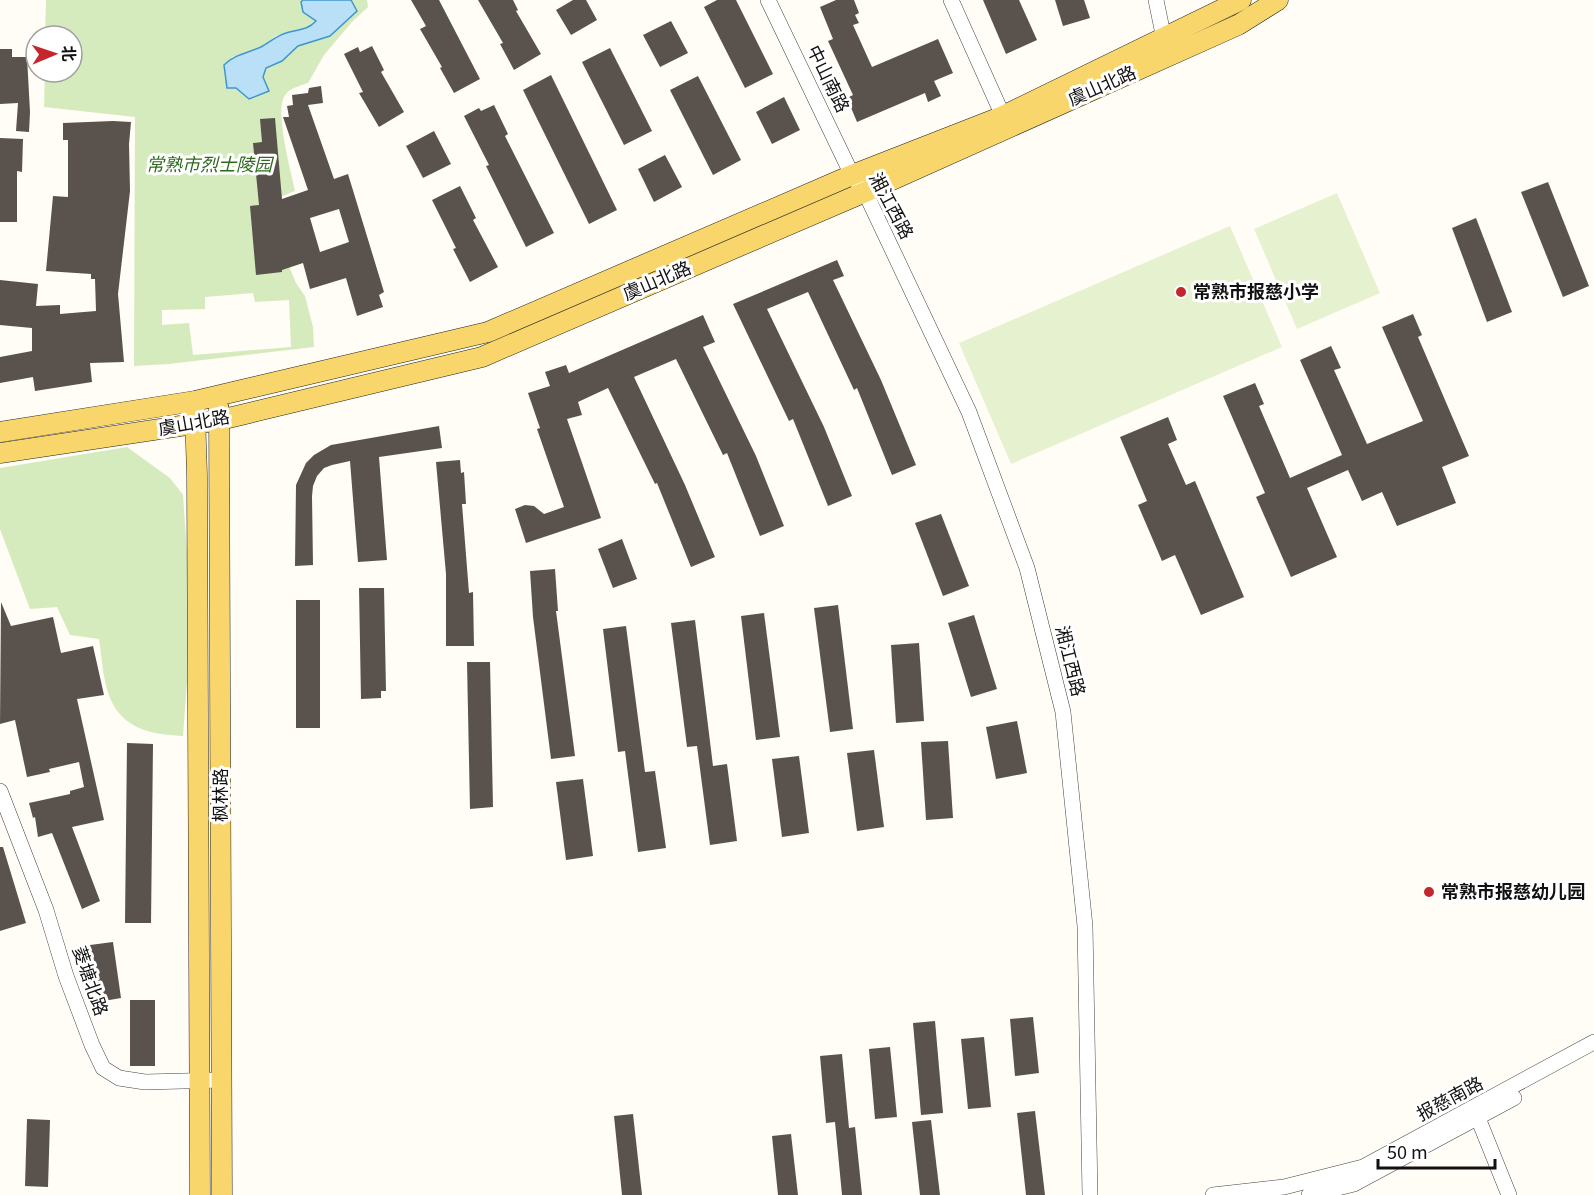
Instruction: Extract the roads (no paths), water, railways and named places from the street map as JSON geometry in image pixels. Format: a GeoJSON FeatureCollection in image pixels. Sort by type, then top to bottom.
{"type":"FeatureCollection","features":[{"type":"Feature","properties":{"kind":"main road","name":"虞山北路"},"geometry":{"type":"LineString","coordinates":[[0,432],[195,401],[488,332],[852,175],[1003,116],[1241,0]]}},
{"type":"Feature","properties":{"kind":"main road","name":"虞山北路"},"geometry":{"type":"LineString","coordinates":[[0,453],[220,420],[482,357],[865,192],[1238,25],[1278,0]]}},
{"type":"Feature","properties":{"kind":"main road","name":"枫林路"},"geometry":{"type":"LineString","coordinates":[[218,395],[220,420],[222,1195]]}},
{"type":"Feature","properties":{"kind":"main road","name":"枫林路"},"geometry":{"type":"LineString","coordinates":[[195,401],[200,1195]]}},
{"type":"Feature","properties":{"kind":"street","name":"中山南路"},"geometry":{"type":"LineString","coordinates":[[768,0],[852,175]]}},
{"type":"Feature","properties":{"kind":"street"},"geometry":{"type":"LineString","coordinates":[[951,0],[1003,116]]}},
{"type":"Feature","properties":{"kind":"street"},"geometry":{"type":"LineString","coordinates":[[1156,0],[1164,39]]}},
{"type":"Feature","properties":{"kind":"street","name":"湘江西路"},"geometry":{"type":"LineString","coordinates":[[852,175],[865,192],[969,412],[1027,568],[1063,712],[1085,926],[1090,1195]]}},
{"type":"Feature","properties":{"kind":"street","name":"菱塘北路"},"geometry":{"type":"LineString","coordinates":[[0,791],[46,910],[66,976],[92,1046],[103,1068],[119,1078],[145,1082],[222,1080]]}},
{"type":"Feature","properties":{"kind":"street","name":"报慈南路"},"geometry":{"type":"LineString","coordinates":[[1213,1195],[1284,1187],[1363,1167],[1594,1042]]}},
{"type":"Feature","properties":{"kind":"street","name":"报慈南路"},"geometry":{"type":"LineString","coordinates":[[1309,1195],[1354,1184],[1478,1118],[1594,1052]]}},
{"type":"Feature","properties":{"kind":"street"},"geometry":{"type":"LineString","coordinates":[[1478,1118],[1509,1195]]}},
{"type":"Feature","properties":{"kind":"water"},"geometry":{"type":"Polygon","coordinates":[[[303,0],[351,0],[357,11],[330,36],[298,46],[282,61],[266,68],[263,77],[269,91],[249,99],[236,88],[227,88],[224,65],[228,61],[261,47],[282,34],[309,27],[316,21],[303,12],[301,2],[303,0]]]}},
{"type":"Feature","properties":{"kind":"place","name":"常熟市报慈小学"},"geometry":{"type":"Point","coordinates":[1181,292]}},
{"type":"Feature","properties":{"kind":"place","name":"常熟市报慈幼儿园"},"geometry":{"type":"Point","coordinates":[1429,892]}},
{"type":"Feature","properties":{"kind":"park label","name":"常熟市烈士陵园"},"geometry":{"type":"Point","coordinates":[209,165]}}]}
